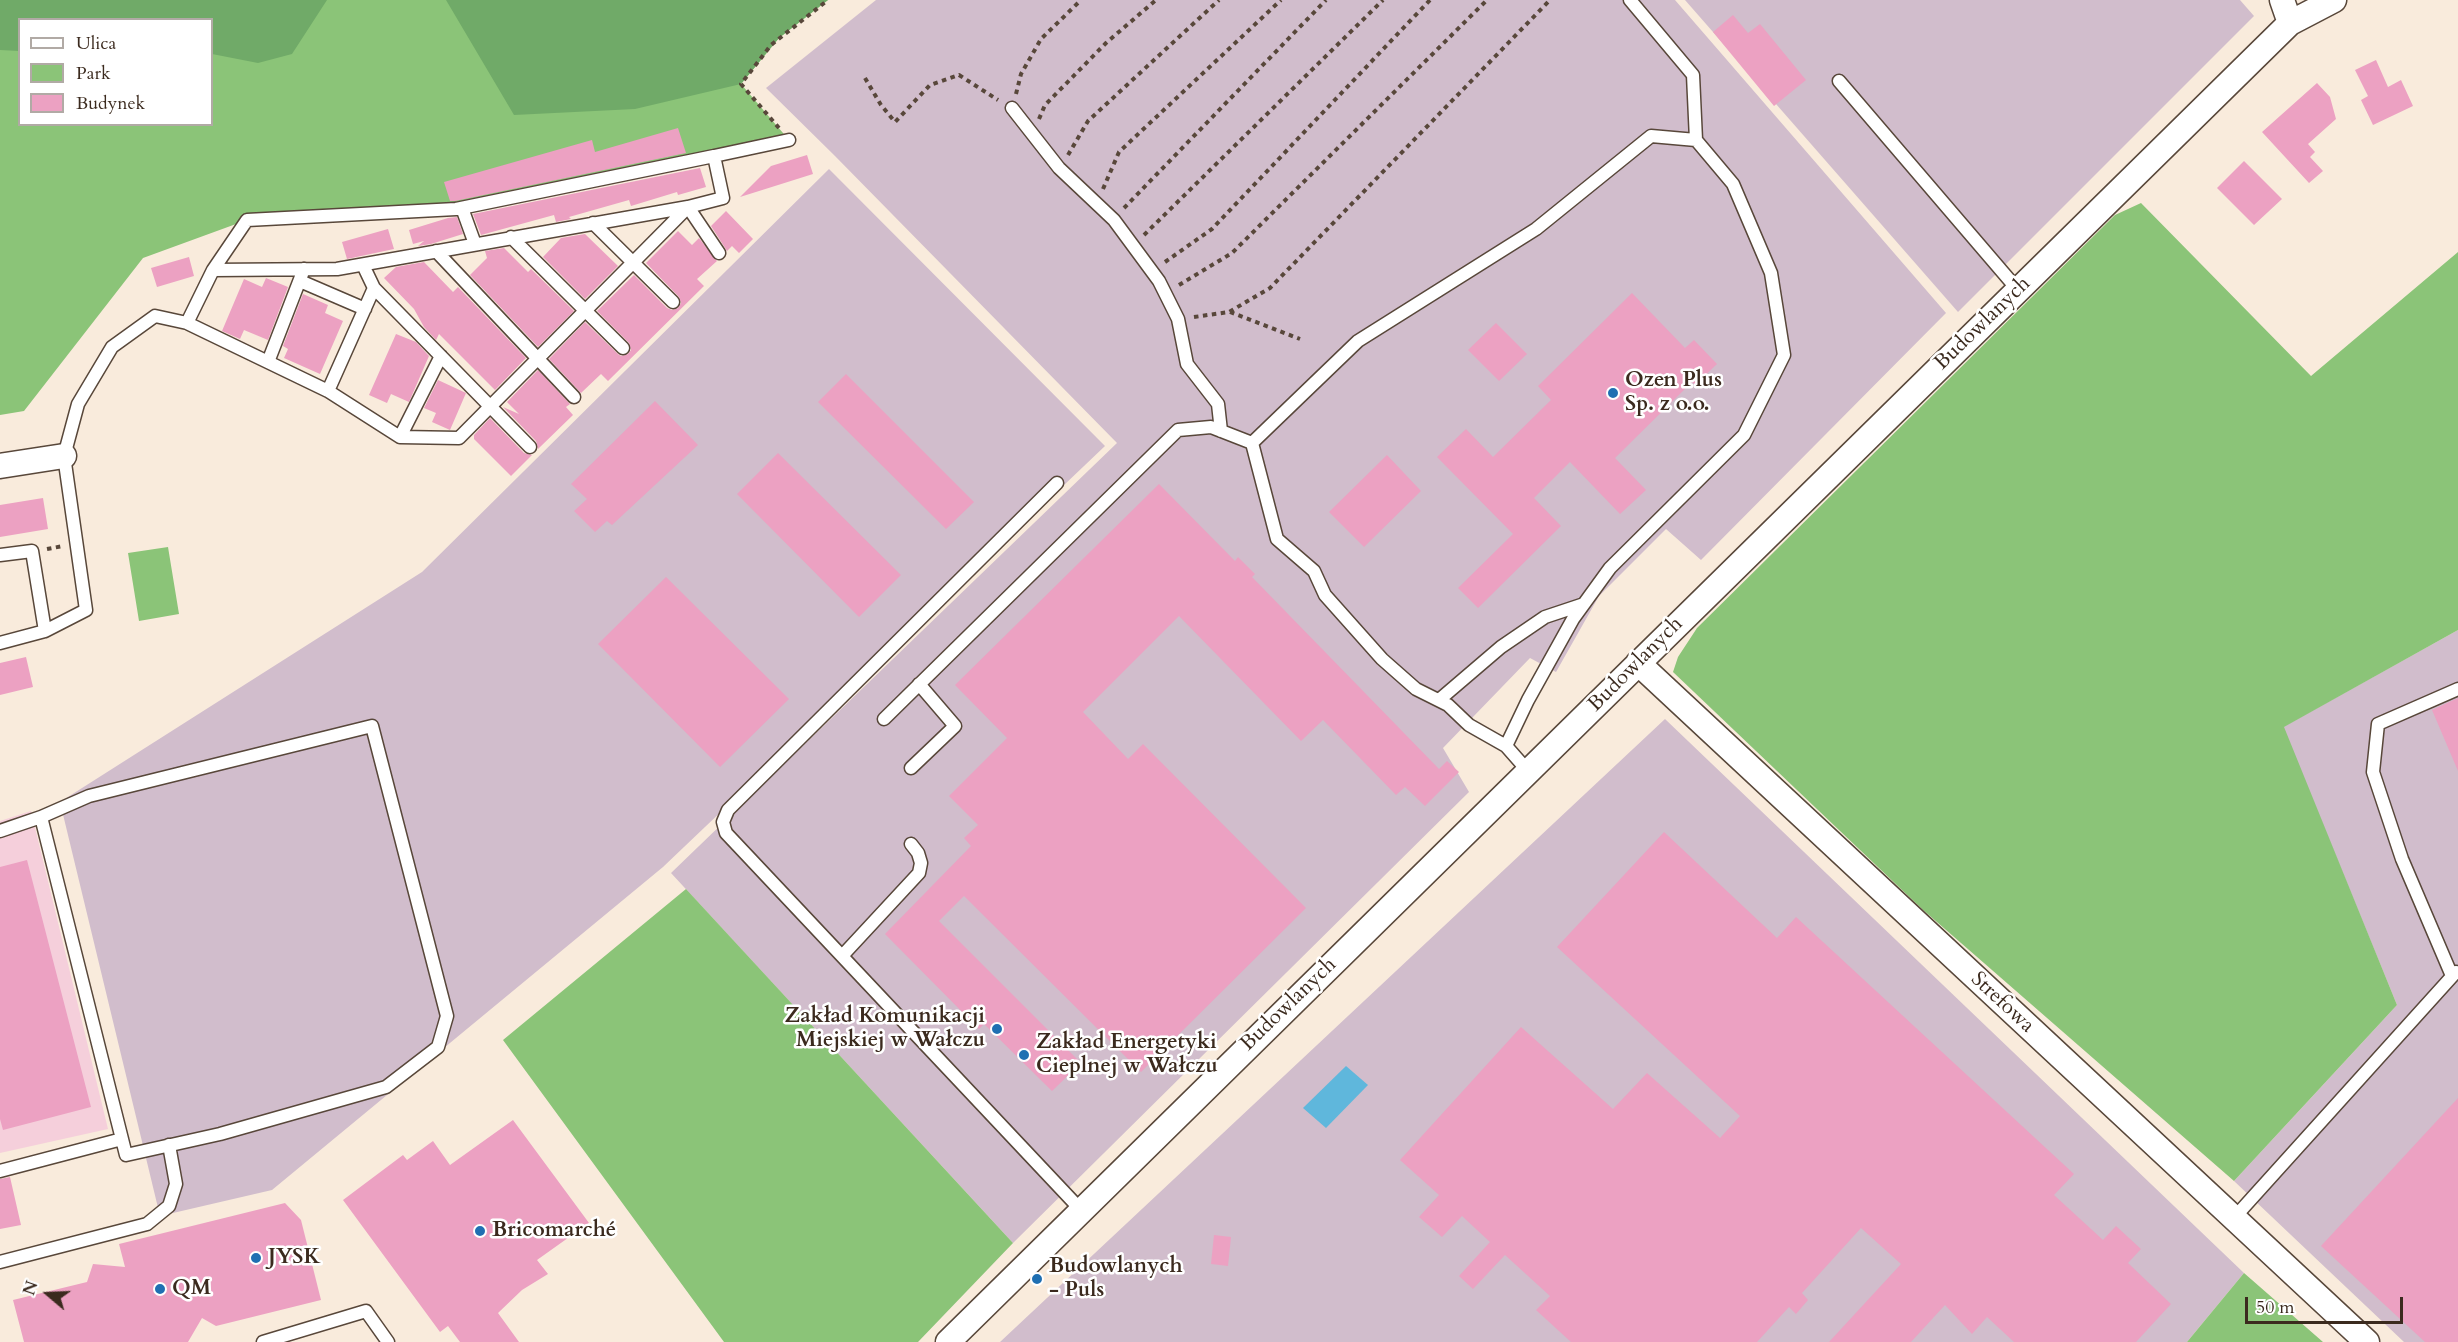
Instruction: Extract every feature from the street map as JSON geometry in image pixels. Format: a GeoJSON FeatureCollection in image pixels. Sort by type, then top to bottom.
{"type":"FeatureCollection","features":[{"type":"Feature","properties":{"kind":"street"},"geometry":{"type":"LineString","coordinates":[[2282,0],[2290,23]]}},
{"type":"Feature","properties":{"kind":"street","name":"Budowlanych"},"geometry":{"type":"LineString","coordinates":[[948,1342],[2290,23],[2334,0]]}},
{"type":"Feature","properties":{"kind":"street"},"geometry":{"type":"LineString","coordinates":[[0,465],[64,456]]}},
{"type":"Feature","properties":{"kind":"street","name":"Strefowa"},"geometry":{"type":"LineString","coordinates":[[1638,663],[2367,1342]]}},
{"type":"Feature","properties":{"kind":"lane"},"geometry":{"type":"LineString","coordinates":[[1506,746],[1528,700],[1573,619],[1610,568],[1744,435],[1784,355],[1771,273],[1733,184],[1696,140],[1693,75],[1630,0]]}},
{"type":"Feature","properties":{"kind":"lane"},"geometry":{"type":"LineString","coordinates":[[1839,81],[2018,290]]}},
{"type":"Feature","properties":{"kind":"lane"},"geometry":{"type":"LineString","coordinates":[[1012,108],[1059,168],[1114,220],[1152,272],[1178,320],[1188,364],[1218,404],[1221,431]]}},
{"type":"Feature","properties":{"kind":"lane"},"geometry":{"type":"LineString","coordinates":[[1252,443],[1358,341],[1536,228],[1651,136],[1696,140]]}},
{"type":"Feature","properties":{"kind":"lane"},"geometry":{"type":"LineString","coordinates":[[188,323],[213,270],[247,220],[462,208],[789,140]]}},
{"type":"Feature","properties":{"kind":"lane"},"geometry":{"type":"LineString","coordinates":[[213,270],[302,275],[688,207],[723,198],[714,156]]}},
{"type":"Feature","properties":{"kind":"lane"},"geometry":{"type":"LineString","coordinates":[[688,207],[719,253]]}},
{"type":"Feature","properties":{"kind":"lane"},"geometry":{"type":"LineString","coordinates":[[0,643],[45,631],[86,610],[64,456],[78,404],[112,347],[155,316],[188,323],[328,391],[400,438],[459,438],[688,207]]}},
{"type":"Feature","properties":{"kind":"lane"},"geometry":{"type":"LineString","coordinates":[[462,208],[475,244]]}},
{"type":"Feature","properties":{"kind":"lane"},"geometry":{"type":"LineString","coordinates":[[593,223],[673,302]]}},
{"type":"Feature","properties":{"kind":"lane"},"geometry":{"type":"LineString","coordinates":[[511,237],[623,348]]}},
{"type":"Feature","properties":{"kind":"lane"},"geometry":{"type":"LineString","coordinates":[[436,251],[573,397]]}},
{"type":"Feature","properties":{"kind":"lane"},"geometry":{"type":"LineString","coordinates":[[363,265],[374,288],[530,447]]}},
{"type":"Feature","properties":{"kind":"lane"},"geometry":{"type":"LineString","coordinates":[[302,275],[365,309]]}},
{"type":"Feature","properties":{"kind":"lane"},"geometry":{"type":"LineString","coordinates":[[268,362],[302,275]]}},
{"type":"Feature","properties":{"kind":"lane"},"geometry":{"type":"LineString","coordinates":[[328,391],[374,288]]}},
{"type":"Feature","properties":{"kind":"lane"},"geometry":{"type":"LineString","coordinates":[[400,438],[441,356]]}},
{"type":"Feature","properties":{"kind":"lane"},"geometry":{"type":"LineString","coordinates":[[884,719],[1178,430],[1211,427],[1252,443]]}},
{"type":"Feature","properties":{"kind":"lane"},"geometry":{"type":"LineString","coordinates":[[1252,443],[1277,539],[1314,571],[1325,595],[1382,659],[1416,689],[1448,705],[1469,724],[1506,746],[1528,771]]}},
{"type":"Feature","properties":{"kind":"lane"},"geometry":{"type":"LineString","coordinates":[[1057,483],[728,810],[723,822],[726,833],[1081,1210]]}},
{"type":"Feature","properties":{"kind":"lane"},"geometry":{"type":"LineString","coordinates":[[0,555],[32,551],[45,631]]}},
{"type":"Feature","properties":{"kind":"lane"},"geometry":{"type":"LineString","coordinates":[[1439,700],[1501,647],[1545,617],[1584,604]]}},
{"type":"Feature","properties":{"kind":"lane"},"geometry":{"type":"LineString","coordinates":[[911,768],[955,726],[919,684]]}},
{"type":"Feature","properties":{"kind":"lane"},"geometry":{"type":"LineString","coordinates":[[2234,1218],[2455,973],[2402,859],[2373,772],[2378,724],[2458,689]]}},
{"type":"Feature","properties":{"kind":"lane"},"geometry":{"type":"LineString","coordinates":[[0,831],[41,818],[89,796],[372,726],[447,1016],[438,1047],[386,1087],[220,1134],[126,1155],[41,818]]}},
{"type":"Feature","properties":{"kind":"lane"},"geometry":{"type":"LineString","coordinates":[[842,956],[920,873],[921,863],[918,853],[911,844]]}},
{"type":"Feature","properties":{"kind":"lane"},"geometry":{"type":"LineString","coordinates":[[0,1171],[122,1139]]}},
{"type":"Feature","properties":{"kind":"lane"},"geometry":{"type":"LineString","coordinates":[[0,1262],[147,1224],[169,1206],[176,1184],[169,1145]]}},
{"type":"Feature","properties":{"kind":"lane"},"geometry":{"type":"LineString","coordinates":[[263,1342],[366,1311],[388,1342]]}},
{"type":"Feature","properties":{"kind":"path"},"geometry":{"type":"LineString","coordinates":[[789,140],[741,84],[771,45],[828,0]]}},
{"type":"Feature","properties":{"kind":"path"},"geometry":{"type":"LineString","coordinates":[[864,78],[895,122],[930,85],[959,75],[1012,108],[1021,74],[1041,39],[1081,0]]}},
{"type":"Feature","properties":{"kind":"path"},"geometry":{"type":"LineString","coordinates":[[1032,133],[1046,105],[1106,44],[1156,0]]}},
{"type":"Feature","properties":{"kind":"path"},"geometry":{"type":"LineString","coordinates":[[1059,168],[1088,121],[1219,0]]}},
{"type":"Feature","properties":{"kind":"path"},"geometry":{"type":"LineString","coordinates":[[1096,203],[1119,152],[1281,0]]}},
{"type":"Feature","properties":{"kind":"path"},"geometry":{"type":"LineString","coordinates":[[1114,220],[1144,185],[1326,0]]}},
{"type":"Feature","properties":{"kind":"path"},"geometry":{"type":"LineString","coordinates":[[1133,246],[1383,0]]}},
{"type":"Feature","properties":{"kind":"path"},"geometry":{"type":"LineString","coordinates":[[1152,272],[1212,229],[1430,0]]}},
{"type":"Feature","properties":{"kind":"path"},"geometry":{"type":"LineString","coordinates":[[1165,293],[1232,253],[1487,0]]}},
{"type":"Feature","properties":{"kind":"path"},"geometry":{"type":"LineString","coordinates":[[1178,320],[1229,312],[1270,288],[1550,0]]}},
{"type":"Feature","properties":{"kind":"path"},"geometry":{"type":"LineString","coordinates":[[1229,312],[1300,339]]}},
{"type":"Feature","properties":{"kind":"path"},"geometry":{"type":"LineString","coordinates":[[32,551],[78,543]]}},
{"type":"Feature","properties":{"kind":"shaded area"},"geometry":{"type":"Polygon","coordinates":[[[876,0],[1675,0],[1946,313],[1701,560],[1666,529],[1599,596],[1556,672],[1530,658],[1443,748],[1469,792],[1013,1243],[671,873],[1117,443],[766,88],[876,0]]]}},
{"type":"Feature","properties":{"kind":"shaded area"},"geometry":{"type":"Polygon","coordinates":[[[1685,0],[2240,0],[2254,16],[1958,312],[1685,0]]]}},
{"type":"Feature","properties":{"kind":"shaded area"},"geometry":{"type":"Polygon","coordinates":[[[829,169],[1105,446],[663,867],[272,1190],[160,1216],[60,802],[422,572],[829,169]]]}},
{"type":"Feature","properties":{"kind":"shaded area"},"geometry":{"type":"Polygon","coordinates":[[[2458,630],[2458,1342],[2404,1342],[2234,1181],[2397,1005],[2283,727],[2458,630]]]}},
{"type":"Feature","properties":{"kind":"shaded area"},"geometry":{"type":"Polygon","coordinates":[[[1665,719],[2244,1273],[2187,1342],[1000,1342],[1665,719]]]}},
{"type":"Feature","properties":{"kind":"shaded area"},"geometry":{"type":"Polygon","coordinates":[[[31,811],[108,1129],[0,1153],[0,821],[31,811]]]}},
{"type":"Feature","properties":{"kind":"green space"},"geometry":{"type":"Polygon","coordinates":[[[0,0],[828,0],[779,38],[741,84],[789,140],[462,208],[247,220],[143,258],[24,411],[0,415],[0,0]]]}},
{"type":"Feature","properties":{"kind":"green space"},"geometry":{"type":"Polygon","coordinates":[[[0,0],[327,0],[292,54],[258,63],[213,54],[213,18],[18,18],[18,51],[0,50],[0,0]]]}},
{"type":"Feature","properties":{"kind":"green space"},"geometry":{"type":"Polygon","coordinates":[[[446,0],[828,0],[779,38],[741,84],[635,109],[514,115],[446,0]]]}},
{"type":"Feature","properties":{"kind":"green space"},"geometry":{"type":"Polygon","coordinates":[[[2141,203],[2311,376],[2458,252],[2458,630],[2284,727],[2397,1005],[2234,1181],[1922,909],[1673,672],[1678,657],[1697,628],[2115,215],[2141,203]]]}},
{"type":"Feature","properties":{"kind":"green space"},"geometry":{"type":"Polygon","coordinates":[[[168,547],[179,614],[139,621],[128,553],[168,547]]]}},
{"type":"Feature","properties":{"kind":"green space"},"geometry":{"type":"Polygon","coordinates":[[[686,889],[1013,1243],[918,1342],[724,1342],[503,1040],[686,889]]]}},
{"type":"Feature","properties":{"kind":"green space"},"geometry":{"type":"Polygon","coordinates":[[[2244,1273],[2323,1342],[2187,1342],[2244,1273]]]}},
{"type":"Feature","properties":{"kind":"water"},"geometry":{"type":"Polygon","coordinates":[[[1346,1066],[1368,1085],[1326,1128],[1303,1108],[1346,1066]]]}},
{"type":"Feature","properties":{"kind":"building"},"geometry":{"type":"Polygon","coordinates":[[[1733,15],[1748,33],[1760,24],[1806,80],[1774,106],[1713,32],[1733,15]]]}},
{"type":"Feature","properties":{"kind":"building"},"geometry":{"type":"Polygon","coordinates":[[[2376,60],[2388,87],[2401,80],[2413,106],[2373,125],[2361,100],[2368,96],[2355,70],[2376,60]]]}},
{"type":"Feature","properties":{"kind":"building"},"geometry":{"type":"Polygon","coordinates":[[[2317,83],[2330,97],[2336,119],[2308,144],[2315,152],[2310,157],[2323,171],[2309,183],[2262,132],[2317,83]]]}},
{"type":"Feature","properties":{"kind":"building"},"geometry":{"type":"Polygon","coordinates":[[[678,128],[686,153],[455,201],[450,201],[444,182],[592,140],[595,152],[678,128]]]}},
{"type":"Feature","properties":{"kind":"building"},"geometry":{"type":"Polygon","coordinates":[[[807,155],[813,174],[740,197],[771,166],[807,155]]]}},
{"type":"Feature","properties":{"kind":"building"},"geometry":{"type":"Polygon","coordinates":[[[2244,161],[2282,199],[2254,225],[2217,188],[2244,161]]]}},
{"type":"Feature","properties":{"kind":"building"},"geometry":{"type":"Polygon","coordinates":[[[700,168],[706,187],[678,195],[677,192],[631,206],[629,200],[569,217],[571,219],[556,222],[554,215],[481,235],[473,214],[700,168]]]}},
{"type":"Feature","properties":{"kind":"building"},"geometry":{"type":"Polygon","coordinates":[[[726,211],[753,239],[739,253],[732,246],[727,251],[711,226],[726,211]]]}},
{"type":"Feature","properties":{"kind":"building"},"geometry":{"type":"Polygon","coordinates":[[[457,217],[463,234],[431,244],[418,246],[424,241],[413,244],[409,230],[457,217]]]}},
{"type":"Feature","properties":{"kind":"building"},"geometry":{"type":"Polygon","coordinates":[[[388,229],[394,249],[347,259],[342,242],[388,229]]]}},
{"type":"Feature","properties":{"kind":"building"},"geometry":{"type":"Polygon","coordinates":[[[678,231],[692,245],[699,238],[717,261],[697,279],[704,286],[608,381],[601,374],[581,393],[549,359],[585,322],[618,354],[621,356],[628,354],[631,350],[629,343],[597,311],[634,275],[667,308],[672,310],[678,308],[681,303],[679,297],[646,263],[678,231]]]}},
{"type":"Feature","properties":{"kind":"building"},"geometry":{"type":"Polygon","coordinates":[[[585,234],[618,266],[585,299],[543,257],[561,238],[585,234]]]}},
{"type":"Feature","properties":{"kind":"building"},"geometry":{"type":"Polygon","coordinates":[[[504,248],[528,272],[531,269],[574,311],[538,347],[470,275],[487,258],[485,251],[504,248]]]}},
{"type":"Feature","properties":{"kind":"building"},"geometry":{"type":"Polygon","coordinates":[[[189,257],[194,276],[157,287],[151,268],[189,257]]]}},
{"type":"Feature","properties":{"kind":"building"},"geometry":{"type":"Polygon","coordinates":[[[424,262],[453,292],[458,287],[526,358],[495,390],[439,334],[436,340],[424,327],[414,309],[384,278],[396,267],[424,262]]]}},
{"type":"Feature","properties":{"kind":"building"},"geometry":{"type":"Polygon","coordinates":[[[266,278],[288,287],[268,340],[244,330],[240,339],[222,331],[244,279],[262,287],[266,278]]]}},
{"type":"Feature","properties":{"kind":"building","name":"Ozen Plus Sp. z o.o."},"geometry":{"type":"Polygon","coordinates":[[[1632,293],[1685,348],[1694,340],[1717,364],[1695,385],[1692,382],[1615,458],[1646,490],[1620,514],[1570,462],[1534,498],[1561,526],[1478,608],[1458,588],[1513,534],[1437,457],[1466,429],[1493,457],[1551,400],[1538,386],[1632,293]]]}},
{"type":"Feature","properties":{"kind":"building"},"geometry":{"type":"Polygon","coordinates":[[[303,294],[328,305],[325,313],[343,321],[320,374],[284,358],[288,349],[283,346],[303,294]]]}},
{"type":"Feature","properties":{"kind":"building"},"geometry":{"type":"Polygon","coordinates":[[[1496,323],[1527,354],[1499,381],[1468,350],[1496,323]]]}},
{"type":"Feature","properties":{"kind":"building"},"geometry":{"type":"Polygon","coordinates":[[[396,334],[416,342],[429,356],[409,402],[391,394],[387,403],[369,395],[396,334]]]}},
{"type":"Feature","properties":{"kind":"building"},"geometry":{"type":"Polygon","coordinates":[[[538,370],[570,404],[566,407],[573,415],[538,449],[536,441],[503,407],[519,414],[507,402],[538,370]]]}},
{"type":"Feature","properties":{"kind":"building"},"geometry":{"type":"Polygon","coordinates":[[[846,374],[974,502],[946,529],[818,402],[846,374]]]}},
{"type":"Feature","properties":{"kind":"building"},"geometry":{"type":"Polygon","coordinates":[[[438,380],[466,393],[450,430],[432,422],[436,413],[424,408],[438,380]]]}},
{"type":"Feature","properties":{"kind":"building"},"geometry":{"type":"Polygon","coordinates":[[[655,401],[698,445],[612,525],[607,521],[595,532],[574,511],[587,499],[571,484],[655,401]]]}},
{"type":"Feature","properties":{"kind":"building"},"geometry":{"type":"Polygon","coordinates":[[[490,418],[524,453],[532,455],[511,476],[474,439],[474,435],[490,418]]]}},
{"type":"Feature","properties":{"kind":"building"},"geometry":{"type":"Polygon","coordinates":[[[778,453],[901,575],[859,617],[737,494],[778,453]]]}},
{"type":"Feature","properties":{"kind":"building"},"geometry":{"type":"Polygon","coordinates":[[[1387,455],[1421,491],[1364,547],[1329,512],[1387,455]]]}},
{"type":"Feature","properties":{"kind":"building"},"geometry":{"type":"Polygon","coordinates":[[[1159,484],[1235,561],[1238,557],[1255,574],[1252,577],[1439,769],[1447,761],[1459,772],[1425,806],[1405,787],[1396,795],[1323,720],[1301,741],[1179,616],[1083,712],[1128,759],[1143,744],[1306,908],[1141,1072],[964,896],[939,921],[1081,1063],[1052,1091],[984,1024],[979,1029],[885,934],[971,846],[964,838],[978,825],[949,796],[1007,738],[955,685],[1159,484]]]}},
{"type":"Feature","properties":{"kind":"building"},"geometry":{"type":"Polygon","coordinates":[[[43,498],[48,529],[0,537],[0,505],[43,498]]]}},
{"type":"Feature","properties":{"kind":"building"},"geometry":{"type":"Polygon","coordinates":[[[666,577],[789,699],[720,767],[598,644],[666,577]]]}},
{"type":"Feature","properties":{"kind":"building"},"geometry":{"type":"Polygon","coordinates":[[[26,657],[33,687],[0,695],[0,663],[26,657]]]}},
{"type":"Feature","properties":{"kind":"building"},"geometry":{"type":"Polygon","coordinates":[[[2458,698],[2458,771],[2432,710],[2458,698]]]}},
{"type":"Feature","properties":{"kind":"building"},"geometry":{"type":"Polygon","coordinates":[[[1664,832],[1777,938],[1796,917],[2074,1174],[2054,1195],[2103,1240],[2116,1226],[2141,1249],[2128,1263],[2171,1304],[2136,1342],[2014,1342],[1987,1317],[1972,1334],[1945,1305],[1911,1342],[1829,1342],[1901,1264],[1861,1228],[1802,1293],[1808,1300],[1796,1314],[1789,1307],[1757,1342],[1571,1342],[1536,1310],[1550,1296],[1505,1255],[1473,1289],[1459,1276],[1490,1242],[1462,1216],[1442,1237],[1419,1217],[1439,1195],[1400,1160],[1521,1027],[1613,1109],[1647,1073],[1720,1138],[1740,1116],[1557,947],[1664,832]]]}},
{"type":"Feature","properties":{"kind":"building"},"geometry":{"type":"Polygon","coordinates":[[[27,860],[91,1107],[3,1130],[0,1119],[0,867],[27,860]]]}},
{"type":"Feature","properties":{"kind":"building"},"geometry":{"type":"Polygon","coordinates":[[[2458,1098],[2458,1342],[2425,1342],[2321,1246],[2458,1098]]]}},
{"type":"Feature","properties":{"kind":"building","name":"Bricomarché"},"geometry":{"type":"Polygon","coordinates":[[[513,1120],[589,1223],[537,1260],[548,1274],[522,1290],[498,1313],[519,1342],[460,1342],[448,1326],[440,1332],[343,1200],[403,1155],[407,1160],[433,1141],[450,1165],[513,1120]]]}},
{"type":"Feature","properties":{"kind":"building"},"geometry":{"type":"Polygon","coordinates":[[[10,1177],[21,1225],[0,1229],[0,1179],[10,1177]]]}},
{"type":"Feature","properties":{"kind":"building"},"geometry":{"type":"Polygon","coordinates":[[[285,1203],[301,1220],[321,1300],[216,1326],[202,1318],[188,1342],[24,1342],[13,1300],[87,1282],[93,1264],[125,1267],[119,1244],[285,1203]]]}},
{"type":"Feature","properties":{"kind":"building"},"geometry":{"type":"Polygon","coordinates":[[[1214,1235],[1231,1237],[1228,1266],[1211,1264],[1214,1235]]]}},
{"type":"Feature","properties":{"kind":"place","name":"Ozen Plus Sp. z o.o."},"geometry":{"type":"Point","coordinates":[1613,393]}},
{"type":"Feature","properties":{"kind":"place","name":"Zakład Komunikacji Miejskiej w Wałczu"},"geometry":{"type":"Point","coordinates":[997,1029]}},
{"type":"Feature","properties":{"kind":"place","name":"Zakład Energetyki Cieplnej w Wałczu"},"geometry":{"type":"Point","coordinates":[1024,1055]}},
{"type":"Feature","properties":{"kind":"place","name":"Bricomarché"},"geometry":{"type":"Point","coordinates":[480,1231]}},
{"type":"Feature","properties":{"kind":"place","name":"JYSK"},"geometry":{"type":"Point","coordinates":[256,1258]}},
{"type":"Feature","properties":{"kind":"place","name":"Budowlanych - Puls"},"geometry":{"type":"Point","coordinates":[1037,1279]}},
{"type":"Feature","properties":{"kind":"place","name":"QM"},"geometry":{"type":"Point","coordinates":[160,1289]}}]}
